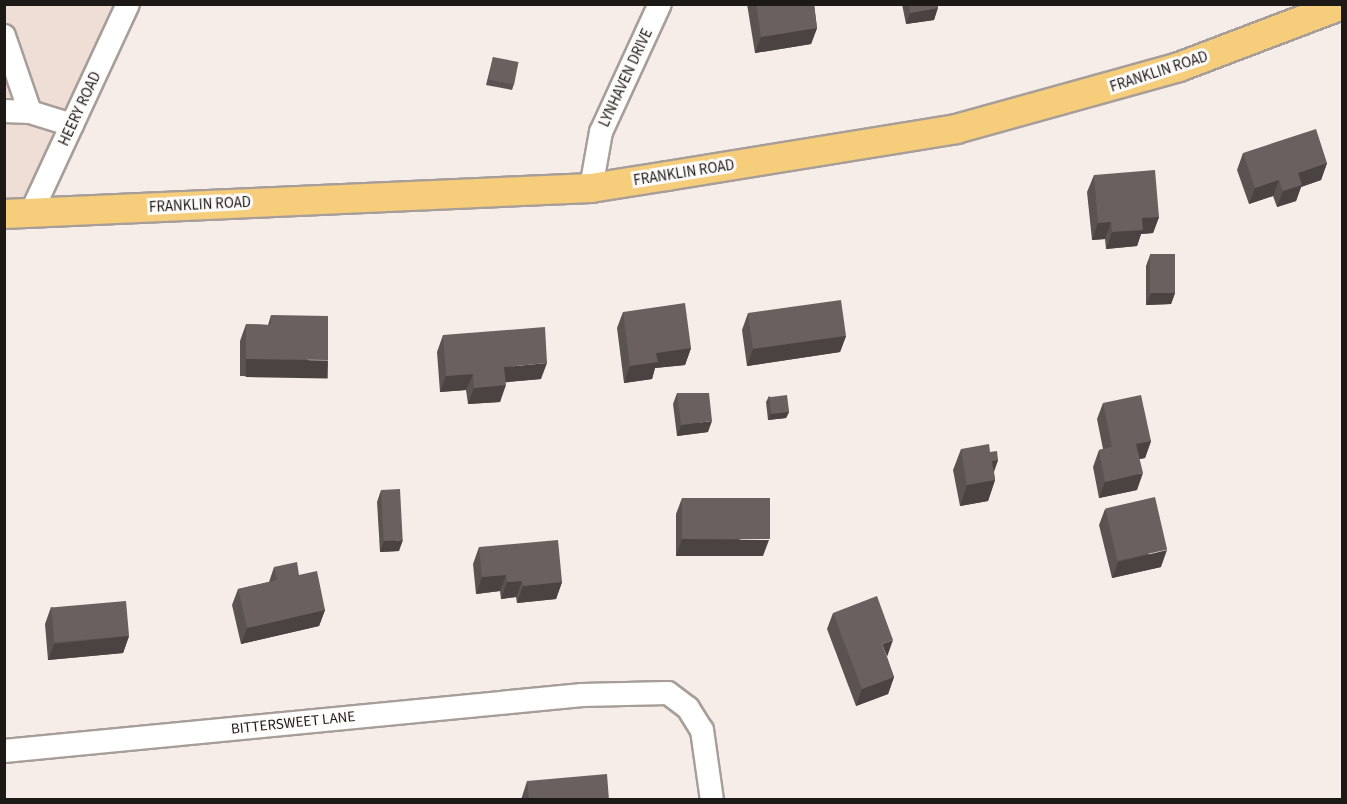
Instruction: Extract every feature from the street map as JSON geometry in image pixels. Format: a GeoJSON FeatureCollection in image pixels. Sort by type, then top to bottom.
{"type":"FeatureCollection","features":[{"type":"Feature","properties":{"kind":"main road","name":"FRANKLIN ROAD"},"geometry":{"type":"LineString","coordinates":[[18,214],[591,188],[956,129],[1179,67],[1342,5]]}},
{"type":"Feature","properties":{"kind":"street","name":"HEERY ROAD"},"geometry":{"type":"LineString","coordinates":[[18,214],[72,125],[128,4]]}},
{"type":"Feature","properties":{"kind":"street","name":"LYNHAVEN DRIVE"},"geometry":{"type":"LineString","coordinates":[[591,188],[601,132],[660,4]]}},
{"type":"Feature","properties":{"kind":"street"},"geometry":{"type":"LineString","coordinates":[[5,39],[30,112]]}},
{"type":"Feature","properties":{"kind":"street"},"geometry":{"type":"LineString","coordinates":[[4,111],[30,112],[72,125]]}},
{"type":"Feature","properties":{"kind":"street","name":"BITTERSWEET LANE"},"geometry":{"type":"LineString","coordinates":[[4,751],[582,695],[669,693],[688,708],[702,730],[712,800]]}},
{"type":"Feature","properties":{"kind":"shaded area"},"geometry":{"type":"Polygon","coordinates":[[[4,5],[125,5],[34,220],[5,220],[4,5]]]}},
{"type":"Feature","properties":{"kind":"building"},"geometry":{"type":"Polygon","coordinates":[[[756,4],[814,4],[817,28],[761,37],[756,4]]]}},
{"type":"Feature","properties":{"kind":"building"},"geometry":{"type":"Polygon","coordinates":[[[909,4],[938,4],[938,8],[910,13],[909,4]]]}},
{"type":"Feature","properties":{"kind":"building"},"geometry":{"type":"Polygon","coordinates":[[[493,57],[519,62],[514,85],[489,80],[493,57]]]}},
{"type":"Feature","properties":{"kind":"building"},"geometry":{"type":"Polygon","coordinates":[[[1316,129],[1327,163],[1298,173],[1302,185],[1283,191],[1279,180],[1255,188],[1243,153],[1316,129]]]}},
{"type":"Feature","properties":{"kind":"building"},"geometry":{"type":"Polygon","coordinates":[[[1155,170],[1159,217],[1142,218],[1143,230],[1112,232],[1111,222],[1098,223],[1094,175],[1155,170]]]}},
{"type":"Feature","properties":{"kind":"building"},"geometry":{"type":"Polygon","coordinates":[[[1150,254],[1175,254],[1175,293],[1150,293],[1150,254]]]}},
{"type":"Feature","properties":{"kind":"building"},"geometry":{"type":"Polygon","coordinates":[[[841,300],[846,336],[753,349],[748,313],[841,300]]]}},
{"type":"Feature","properties":{"kind":"building"},"geometry":{"type":"Polygon","coordinates":[[[685,303],[691,348],[656,353],[658,362],[630,366],[623,312],[685,303]]]}},
{"type":"Feature","properties":{"kind":"building"},"geometry":{"type":"Polygon","coordinates":[[[271,315],[328,316],[328,360],[246,359],[246,324],[271,325],[271,315]]]}},
{"type":"Feature","properties":{"kind":"building"},"geometry":{"type":"Polygon","coordinates":[[[545,327],[547,363],[504,367],[506,385],[474,388],[473,374],[446,376],[443,335],[545,327]]]}},
{"type":"Feature","properties":{"kind":"building"},"geometry":{"type":"Polygon","coordinates":[[[677,393],[709,393],[712,421],[681,425],[677,393]]]}},
{"type":"Feature","properties":{"kind":"building"},"geometry":{"type":"Polygon","coordinates":[[[787,395],[789,412],[771,414],[769,397],[787,395]]]}},
{"type":"Feature","properties":{"kind":"building"},"geometry":{"type":"Polygon","coordinates":[[[1141,395],[1151,441],[1136,444],[1143,473],[1105,482],[1099,450],[1112,447],[1103,403],[1141,395]]]}},
{"type":"Feature","properties":{"kind":"building"},"geometry":{"type":"Polygon","coordinates":[[[989,444],[990,452],[997,451],[998,460],[992,461],[995,480],[967,485],[961,449],[989,444]]]}},
{"type":"Feature","properties":{"kind":"building"},"geometry":{"type":"Polygon","coordinates":[[[400,489],[403,540],[384,541],[381,490],[400,489]]]}},
{"type":"Feature","properties":{"kind":"building"},"geometry":{"type":"Polygon","coordinates":[[[1155,497],[1167,550],[1117,561],[1105,508],[1155,497]]]}},
{"type":"Feature","properties":{"kind":"building"},"geometry":{"type":"Polygon","coordinates":[[[682,498],[770,498],[770,539],[682,539],[682,498]]]}},
{"type":"Feature","properties":{"kind":"building"},"geometry":{"type":"Polygon","coordinates":[[[558,540],[562,582],[523,586],[522,581],[507,582],[506,575],[482,577],[479,547],[558,540]]]}},
{"type":"Feature","properties":{"kind":"building"},"geometry":{"type":"Polygon","coordinates":[[[297,562],[299,575],[317,571],[325,610],[247,628],[238,589],[277,580],[274,567],[297,562]]]}},
{"type":"Feature","properties":{"kind":"building"},"geometry":{"type":"Polygon","coordinates":[[[877,596],[893,640],[882,644],[894,677],[862,689],[833,613],[877,596]]]}},
{"type":"Feature","properties":{"kind":"building"},"geometry":{"type":"Polygon","coordinates":[[[126,601],[129,636],[54,642],[51,608],[126,601]]]}},
{"type":"Feature","properties":{"kind":"building"},"geometry":{"type":"Polygon","coordinates":[[[607,774],[609,800],[529,800],[527,781],[607,774]]]}}]}
